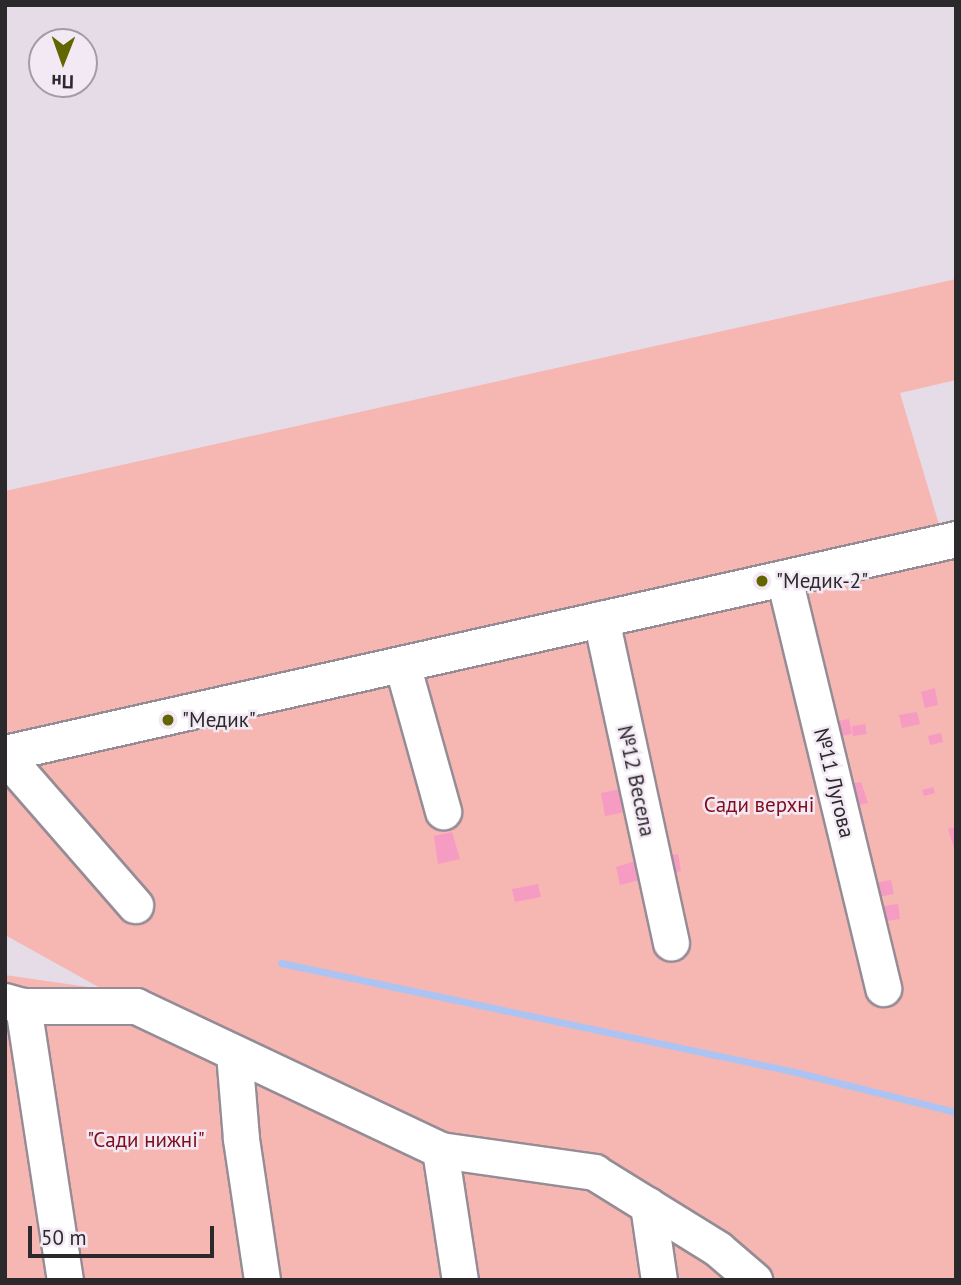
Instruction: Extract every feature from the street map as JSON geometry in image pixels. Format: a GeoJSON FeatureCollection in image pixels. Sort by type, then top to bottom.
{"type":"FeatureCollection","features":[{"type":"Feature","properties":{"kind":"street"},"geometry":{"type":"LineString","coordinates":[[135,905],[5,754],[956,539]]}},
{"type":"Feature","properties":{"kind":"street","name":"№11 Лугова"},"geometry":{"type":"LineString","coordinates":[[784,578],[883,988]]}},
{"type":"Feature","properties":{"kind":"street","name":"№12 Весела"},"geometry":{"type":"LineString","coordinates":[[601,619],[671,943]]}},
{"type":"Feature","properties":{"kind":"street"},"geometry":{"type":"LineString","coordinates":[[402,664],[443,811]]}},
{"type":"Feature","properties":{"kind":"street"},"geometry":{"type":"LineString","coordinates":[[65,1280],[14,1003],[136,1006],[440,1150],[594,1172],[719,1249],[754,1280]]}},
{"type":"Feature","properties":{"kind":"street"},"geometry":{"type":"LineString","coordinates":[[234,1053],[241,1139],[262,1280]]}},
{"type":"Feature","properties":{"kind":"street"},"geometry":{"type":"LineString","coordinates":[[440,1150],[460,1280]]}},
{"type":"Feature","properties":{"kind":"street"},"geometry":{"type":"LineString","coordinates":[[648,1205],[659,1280]]}},
{"type":"Feature","properties":{"kind":"green space"},"geometry":{"type":"Polygon","coordinates":[[[956,279],[956,380],[900,393],[949,558],[956,557],[956,1280],[5,1280],[5,975],[102,989],[5,935],[5,491],[956,279]]]}},
{"type":"Feature","properties":{"kind":"building"},"geometry":{"type":"Polygon","coordinates":[[[935,688],[938,705],[925,708],[921,692],[935,688]]]}},
{"type":"Feature","properties":{"kind":"building"},"geometry":{"type":"Polygon","coordinates":[[[917,712],[920,724],[902,728],[899,715],[917,712]]]}},
{"type":"Feature","properties":{"kind":"building"},"geometry":{"type":"Polygon","coordinates":[[[849,719],[852,734],[831,738],[829,723],[849,719]]]}},
{"type":"Feature","properties":{"kind":"building"},"geometry":{"type":"Polygon","coordinates":[[[865,724],[867,734],[853,736],[852,726],[865,724]]]}},
{"type":"Feature","properties":{"kind":"building"},"geometry":{"type":"Polygon","coordinates":[[[941,733],[943,742],[930,745],[928,736],[941,733]]]}},
{"type":"Feature","properties":{"kind":"building"},"geometry":{"type":"Polygon","coordinates":[[[861,782],[868,803],[850,807],[848,784],[861,782]]]}},
{"type":"Feature","properties":{"kind":"building"},"geometry":{"type":"Polygon","coordinates":[[[933,787],[935,793],[924,796],[922,790],[933,787]]]}},
{"type":"Feature","properties":{"kind":"building"},"geometry":{"type":"Polygon","coordinates":[[[625,788],[630,811],[605,816],[601,793],[625,788]]]}},
{"type":"Feature","properties":{"kind":"building"},"geometry":{"type":"Polygon","coordinates":[[[956,827],[956,851],[955,851],[948,829],[956,827]]]}},
{"type":"Feature","properties":{"kind":"building"},"geometry":{"type":"Polygon","coordinates":[[[452,832],[460,859],[438,864],[434,836],[452,832]]]}},
{"type":"Feature","properties":{"kind":"building"},"geometry":{"type":"Polygon","coordinates":[[[678,854],[681,871],[664,875],[660,858],[678,854]]]}},
{"type":"Feature","properties":{"kind":"building"},"geometry":{"type":"Polygon","coordinates":[[[639,860],[644,879],[620,885],[616,867],[639,860]]]}},
{"type":"Feature","properties":{"kind":"building"},"geometry":{"type":"Polygon","coordinates":[[[891,880],[894,894],[873,898],[871,884],[891,880]]]}},
{"type":"Feature","properties":{"kind":"building"},"geometry":{"type":"Polygon","coordinates":[[[538,884],[541,897],[515,902],[512,889],[538,884]]]}},
{"type":"Feature","properties":{"kind":"building"},"geometry":{"type":"Polygon","coordinates":[[[898,904],[900,919],[878,922],[876,907],[898,904]]]}},
{"type":"Feature","properties":{"kind":"waterway"},"geometry":{"type":"LineString","coordinates":[[281,963],[791,1071],[956,1112]]}},
{"type":"Feature","properties":{"kind":"place","name":"\"Медик-2\""},"geometry":{"type":"Point","coordinates":[762,581]}},
{"type":"Feature","properties":{"kind":"place","name":"\"Медик\""},"geometry":{"type":"Point","coordinates":[168,720]}},
{"type":"Feature","properties":{"kind":"park label","name":"Сади верхні"},"geometry":{"type":"Point","coordinates":[759,805]}},
{"type":"Feature","properties":{"kind":"park label","name":"\"Сади нижні\""},"geometry":{"type":"Point","coordinates":[146,1140]}}]}
